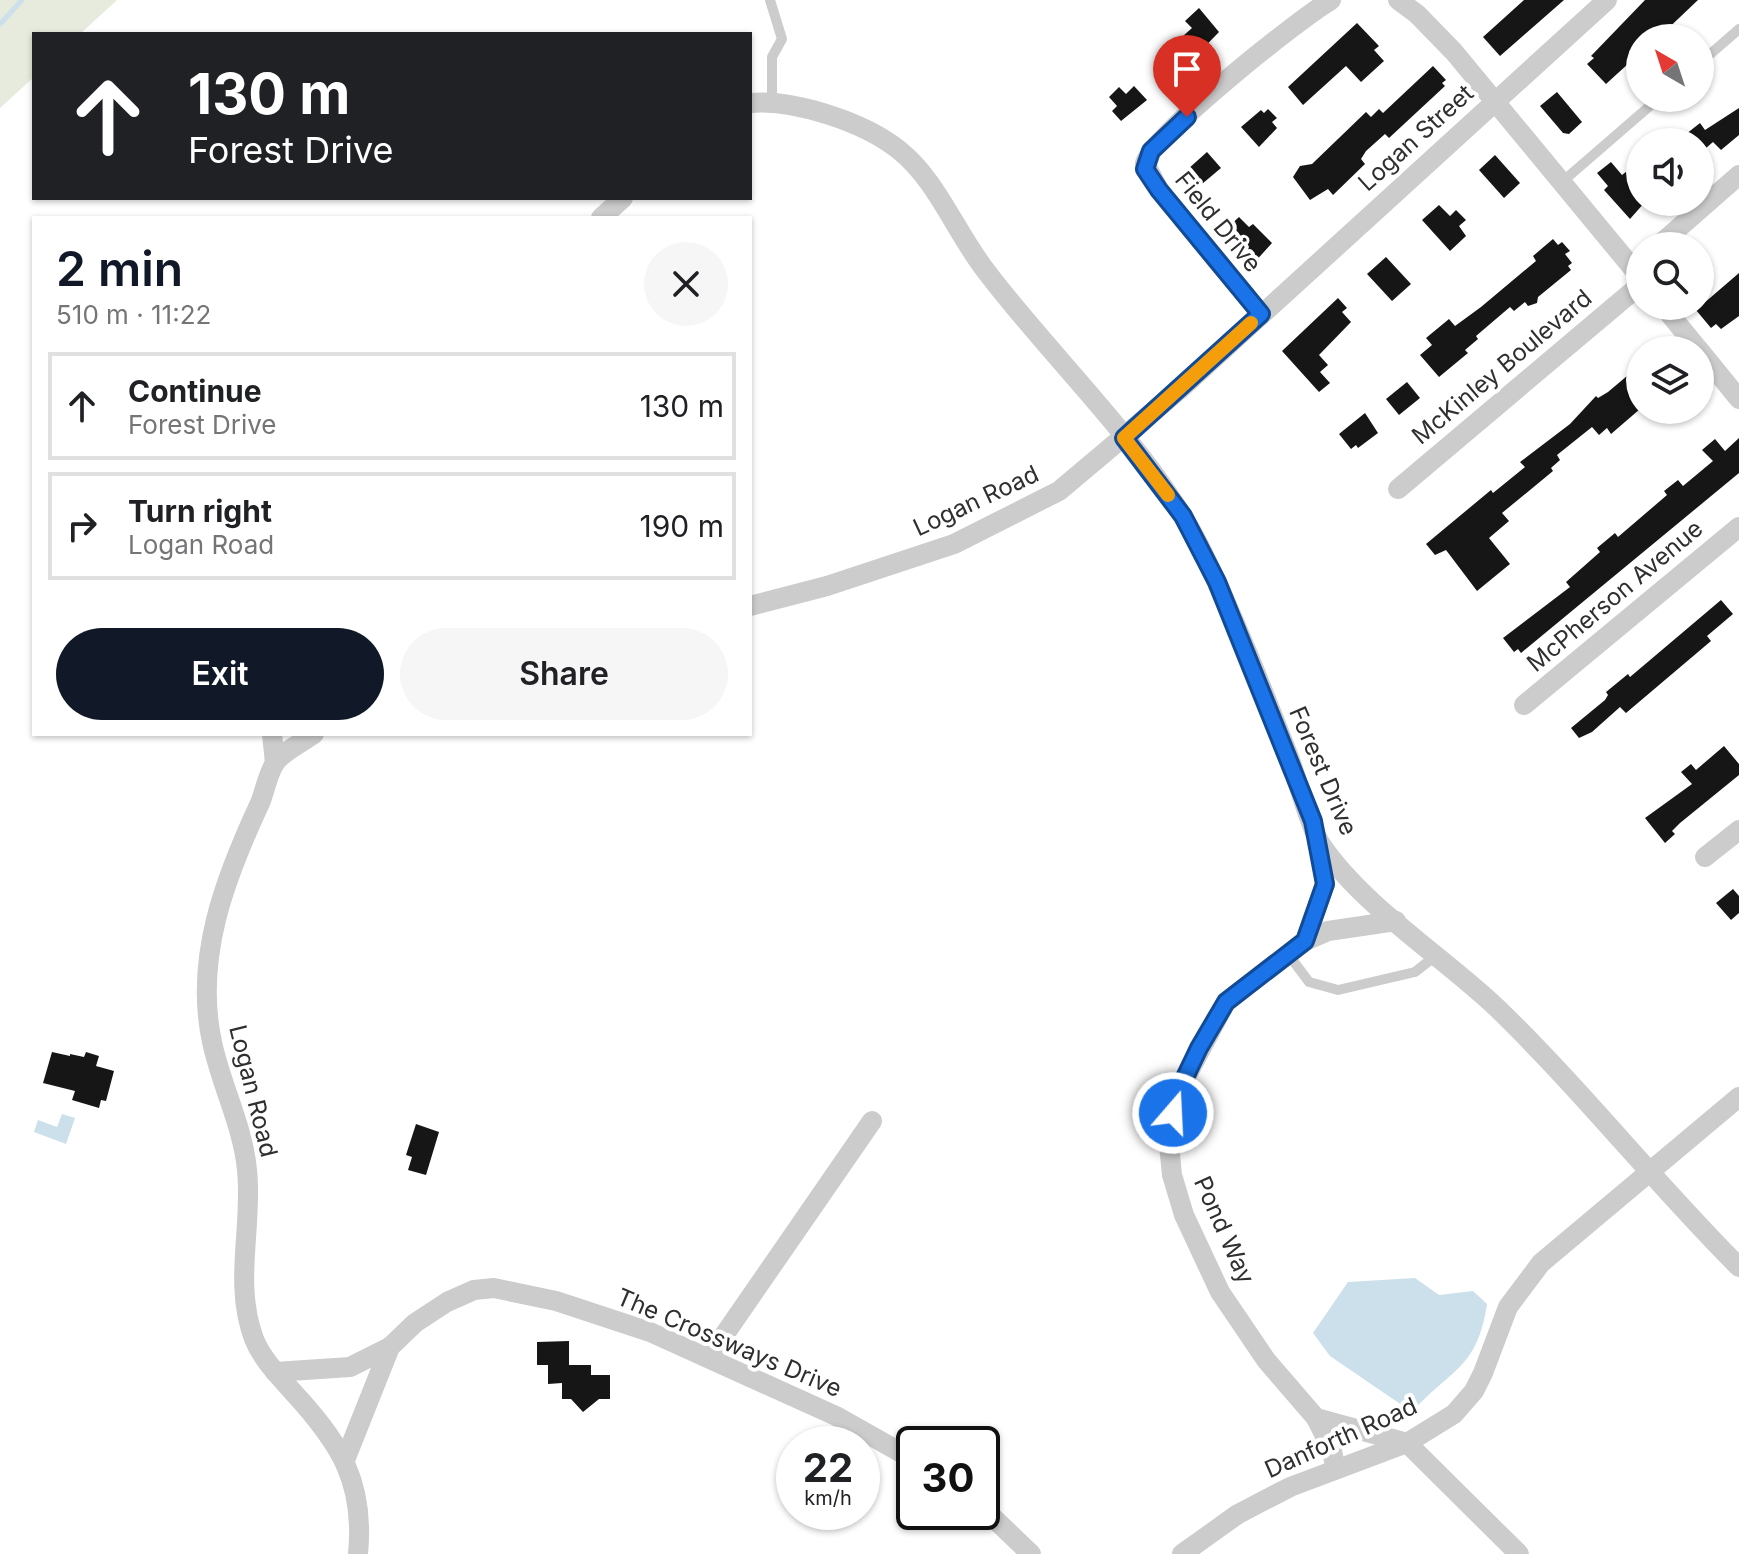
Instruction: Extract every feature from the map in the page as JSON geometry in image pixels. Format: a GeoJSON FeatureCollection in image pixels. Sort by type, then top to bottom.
{"type":"FeatureCollection","features":[{"type":"Feature","properties":{"kind":"street","name":"Field Drive"},"geometry":{"type":"LineString","coordinates":[[1261,314],[1159,190],[1145,169],[1146,158],[1187,117],[1331,0]]}},
{"type":"Feature","properties":{"kind":"street"},"geometry":{"type":"LineString","coordinates":[[1398,0],[1417,14],[1454,52],[1626,259]]}},
{"type":"Feature","properties":{"kind":"street","name":"Logan Street"},"geometry":{"type":"LineString","coordinates":[[1261,314],[1607,0]]}},
{"type":"Feature","properties":{"kind":"street","name":"Forest Drive"},"geometry":{"type":"LineString","coordinates":[[752,103],[772,102],[836,119],[876,136],[910,159],[1023,321],[1162,485],[1201,548],[1288,755],[1319,844],[1396,921],[1438,954],[1532,1043],[1739,1267]]}},
{"type":"Feature","properties":{"kind":"street"},"geometry":{"type":"LineString","coordinates":[[1674,232],[1739,175]]}},
{"type":"Feature","properties":{"kind":"street"},"geometry":{"type":"LineString","coordinates":[[603,216],[621,200]]}},
{"type":"Feature","properties":{"kind":"street","name":"McKinley Boulevard"},"geometry":{"type":"LineString","coordinates":[[1398,489],[1626,284]]}},
{"type":"Feature","properties":{"kind":"street","name":"Logan Road"},"geometry":{"type":"LineString","coordinates":[[752,605],[841,582],[954,544],[1043,501],[1124,438],[1261,314]]}},
{"type":"Feature","properties":{"kind":"street"},"geometry":{"type":"LineString","coordinates":[[1675,320],[1688,336]]}},
{"type":"Feature","properties":{"kind":"street"},"geometry":{"type":"LineString","coordinates":[[1714,368],[1739,399]]}},
{"type":"Feature","properties":{"kind":"street","name":"McPherson Avenue"},"geometry":{"type":"LineString","coordinates":[[1524,705],[1739,527]]}},
{"type":"Feature","properties":{"kind":"street"},"geometry":{"type":"LineString","coordinates":[[272,736],[275,763]]}},
{"type":"Feature","properties":{"kind":"street"},"geometry":{"type":"LineString","coordinates":[[275,763],[311,736]]}},
{"type":"Feature","properties":{"kind":"street","name":"Logan Road"},"geometry":{"type":"LineString","coordinates":[[275,763],[224,891],[211,937],[206,979],[212,1041],[239,1127],[247,1172],[243,1261],[246,1312],[256,1344],[275,1372],[323,1424],[345,1460]]}},
{"type":"Feature","properties":{"kind":"street"},"geometry":{"type":"LineString","coordinates":[[1705,857],[1739,830]]}},
{"type":"Feature","properties":{"kind":"street"},"geometry":{"type":"LineString","coordinates":[[1296,947],[1325,884],[1319,844]]}},
{"type":"Feature","properties":{"kind":"street","name":"Pond Way"},"geometry":{"type":"LineString","coordinates":[[1335,1467],[1332,1450],[1316,1418],[1266,1360],[1220,1292],[1184,1215],[1172,1175],[1168,1134],[1178,1092],[1226,1002],[1296,947],[1328,931],[1396,921]]}},
{"type":"Feature","properties":{"kind":"street","name":"Danforth Road"},"geometry":{"type":"LineString","coordinates":[[1182,1554],[1238,1514],[1335,1467],[1407,1443],[1454,1414],[1474,1391],[1508,1307],[1541,1263],[1739,1097]]}},
{"type":"Feature","properties":{"kind":"street"},"geometry":{"type":"LineString","coordinates":[[709,1357],[872,1121]]}},
{"type":"Feature","properties":{"kind":"street","name":"The Crossways Drive"},"geometry":{"type":"LineString","coordinates":[[275,1372],[350,1367],[390,1347],[434,1310],[474,1290],[494,1288],[531,1295],[615,1320],[709,1357],[836,1416],[896,1450]]}},
{"type":"Feature","properties":{"kind":"street","name":"The Crossways Drive"},"geometry":{"type":"LineString","coordinates":[[345,1460],[390,1347]]}},
{"type":"Feature","properties":{"kind":"street"},"geometry":{"type":"LineString","coordinates":[[1316,1418],[1407,1443],[1519,1554]]}},
{"type":"Feature","properties":{"kind":"street"},"geometry":{"type":"LineString","coordinates":[[345,1460],[358,1506],[358,1554]]}},
{"type":"Feature","properties":{"kind":"street"},"geometry":{"type":"LineString","coordinates":[[1000,1524],[1031,1554]]}},
{"type":"Feature","properties":{"kind":"lane"},"geometry":{"type":"LineString","coordinates":[[770,0],[782,39],[772,57],[772,102]]}},
{"type":"Feature","properties":{"kind":"lane"},"geometry":{"type":"LineString","coordinates":[[1714,51],[1739,29]]}},
{"type":"Feature","properties":{"kind":"lane"},"geometry":{"type":"LineString","coordinates":[[1562,182],[1643,112]]}},
{"type":"Feature","properties":{"kind":"lane"},"geometry":{"type":"LineString","coordinates":[[1296,947],[1309,982],[1338,990],[1415,972],[1438,954]]}},
{"type":"Feature","properties":{"kind":"shaded area"},"geometry":{"type":"Polygon","coordinates":[[[0,0],[117,0],[82,32],[32,32],[32,79],[0,108],[0,0]]]}},
{"type":"Feature","properties":{"kind":"water"},"geometry":{"type":"Polygon","coordinates":[[[62,1114],[75,1118],[66,1144],[34,1132],[38,1120],[57,1127],[62,1114]]]}},
{"type":"Feature","properties":{"kind":"water"},"geometry":{"type":"Polygon","coordinates":[[[1415,1278],[1439,1295],[1473,1291],[1487,1304],[1482,1326],[1469,1356],[1412,1412],[1330,1356],[1313,1333],[1348,1282],[1415,1278]]]}},
{"type":"Feature","properties":{"kind":"building"},"geometry":{"type":"Polygon","coordinates":[[[1524,0],[1564,0],[1500,56],[1483,37],[1524,0]]]}},
{"type":"Feature","properties":{"kind":"building"},"geometry":{"type":"Polygon","coordinates":[[[1645,0],[1698,0],[1673,24],[1626,24],[1626,66],[1606,84],[1587,64],[1594,58],[1591,56],[1645,0]]]}},
{"type":"Feature","properties":{"kind":"building"},"geometry":{"type":"Polygon","coordinates":[[[1199,8],[1219,32],[1180,72],[1163,54],[1192,28],[1185,21],[1199,8]]]}},
{"type":"Feature","properties":{"kind":"building"},"geometry":{"type":"Polygon","coordinates":[[[1357,23],[1379,46],[1374,50],[1384,61],[1361,82],[1346,66],[1303,105],[1288,87],[1357,23]]]}},
{"type":"Feature","properties":{"kind":"building"},"geometry":{"type":"Polygon","coordinates":[[[1433,66],[1446,80],[1442,83],[1445,86],[1389,138],[1385,134],[1366,151],[1361,159],[1365,164],[1333,195],[1328,189],[1310,200],[1293,177],[1300,166],[1312,164],[1366,112],[1371,117],[1379,109],[1383,113],[1433,66]]]}},
{"type":"Feature","properties":{"kind":"building"},"geometry":{"type":"Polygon","coordinates":[[[1134,86],[1147,100],[1121,121],[1112,111],[1117,106],[1109,97],[1119,87],[1126,94],[1134,86]]]}},
{"type":"Feature","properties":{"kind":"building"},"geometry":{"type":"Polygon","coordinates":[[[1557,92],[1582,122],[1569,134],[1563,133],[1540,106],[1557,92]]]}},
{"type":"Feature","properties":{"kind":"building"},"geometry":{"type":"Polygon","coordinates":[[[1739,108],[1739,135],[1721,150],[1714,143],[1714,128],[1708,128],[1739,108]]]}},
{"type":"Feature","properties":{"kind":"building"},"geometry":{"type":"Polygon","coordinates":[[[1268,109],[1277,118],[1272,122],[1277,128],[1259,147],[1241,127],[1261,110],[1264,113],[1268,109]]]}},
{"type":"Feature","properties":{"kind":"building"},"geometry":{"type":"Polygon","coordinates":[[[1207,152],[1221,168],[1202,184],[1188,169],[1207,152]]]}},
{"type":"Feature","properties":{"kind":"building"},"geometry":{"type":"Polygon","coordinates":[[[1495,155],[1520,183],[1504,198],[1479,170],[1495,155]]]}},
{"type":"Feature","properties":{"kind":"building"},"geometry":{"type":"Polygon","coordinates":[[[1611,162],[1622,175],[1626,172],[1626,215],[1604,190],[1608,186],[1597,173],[1611,162]]]}},
{"type":"Feature","properties":{"kind":"building"},"geometry":{"type":"Polygon","coordinates":[[[1439,205],[1450,216],[1456,210],[1466,220],[1459,226],[1466,236],[1450,251],[1422,220],[1439,205]]]}},
{"type":"Feature","properties":{"kind":"building"},"geometry":{"type":"Polygon","coordinates":[[[1239,217],[1249,227],[1253,224],[1272,243],[1253,264],[1234,243],[1238,239],[1227,228],[1239,217]]]}},
{"type":"Feature","properties":{"kind":"building"},"geometry":{"type":"Polygon","coordinates":[[[1553,239],[1558,245],[1562,242],[1570,251],[1565,254],[1572,263],[1568,266],[1571,270],[1538,297],[1537,303],[1528,306],[1525,302],[1514,311],[1510,307],[1476,336],[1478,339],[1465,350],[1468,353],[1439,377],[1420,355],[1432,345],[1426,338],[1449,319],[1455,326],[1481,307],[1536,261],[1533,256],[1553,239]]]}},
{"type":"Feature","properties":{"kind":"building"},"geometry":{"type":"Polygon","coordinates":[[[1386,257],[1411,284],[1392,301],[1367,274],[1386,257]]]}},
{"type":"Feature","properties":{"kind":"building"},"geometry":{"type":"Polygon","coordinates":[[[1739,273],[1739,316],[1721,329],[1716,324],[1711,328],[1704,320],[1714,320],[1714,295],[1739,273]]]}},
{"type":"Feature","properties":{"kind":"building"},"geometry":{"type":"Polygon","coordinates":[[[1338,298],[1347,308],[1342,312],[1351,322],[1319,355],[1328,365],[1320,372],[1330,383],[1319,392],[1282,351],[1338,298]]]}},
{"type":"Feature","properties":{"kind":"building"},"geometry":{"type":"Polygon","coordinates":[[[1626,377],[1626,421],[1611,434],[1607,428],[1599,435],[1592,427],[1557,455],[1560,460],[1551,468],[1553,471],[1502,513],[1509,521],[1489,538],[1510,564],[1477,591],[1446,550],[1435,555],[1426,544],[1491,490],[1493,493],[1525,467],[1520,462],[1570,424],[1596,396],[1598,398],[1626,377]]]}},
{"type":"Feature","properties":{"kind":"building"},"geometry":{"type":"Polygon","coordinates":[[[1407,382],[1420,398],[1399,415],[1386,399],[1407,382]]]}},
{"type":"Feature","properties":{"kind":"building"},"geometry":{"type":"Polygon","coordinates":[[[1365,413],[1378,433],[1358,448],[1356,445],[1351,449],[1339,434],[1365,413]]]}},
{"type":"Feature","properties":{"kind":"building"},"geometry":{"type":"Polygon","coordinates":[[[1739,438],[1739,473],[1521,653],[1518,649],[1514,652],[1503,638],[1570,587],[1566,582],[1600,552],[1597,548],[1615,533],[1618,537],[1667,495],[1664,491],[1678,480],[1683,486],[1713,461],[1702,450],[1715,439],[1725,451],[1739,438]]]}},
{"type":"Feature","properties":{"kind":"building"},"geometry":{"type":"Polygon","coordinates":[[[1721,600],[1733,614],[1707,636],[1711,641],[1626,713],[1620,707],[1592,732],[1579,738],[1571,728],[1605,700],[1606,692],[1628,674],[1630,677],[1721,600]]]}},
{"type":"Feature","properties":{"kind":"building"},"geometry":{"type":"Polygon","coordinates":[[[1724,746],[1739,764],[1739,775],[1680,823],[1672,831],[1675,834],[1665,843],[1645,818],[1692,784],[1681,772],[1691,764],[1696,770],[1724,746]]]}},
{"type":"Feature","properties":{"kind":"building"},"geometry":{"type":"Polygon","coordinates":[[[1733,889],[1739,896],[1739,913],[1731,920],[1716,903],[1733,889]]]}},
{"type":"Feature","properties":{"kind":"building"},"geometry":{"type":"Polygon","coordinates":[[[52,1052],[84,1057],[86,1052],[99,1056],[96,1066],[114,1071],[106,1101],[101,1100],[99,1108],[72,1100],[75,1091],[43,1083],[52,1052]]]}},
{"type":"Feature","properties":{"kind":"building"},"geometry":{"type":"Polygon","coordinates":[[[416,1124],[439,1132],[426,1175],[408,1170],[412,1157],[406,1155],[416,1124]]]}},
{"type":"Feature","properties":{"kind":"building"},"geometry":{"type":"Polygon","coordinates":[[[569,1341],[569,1365],[591,1365],[591,1375],[610,1375],[610,1399],[599,1399],[583,1412],[571,1399],[562,1399],[562,1383],[548,1384],[548,1365],[537,1365],[537,1342],[569,1341]]]}},
{"type":"Feature","properties":{"kind":"waterway"},"geometry":{"type":"LineString","coordinates":[[0,24],[22,0]]}},
{"type":"Feature","properties":{"kind":"slow traffic"},"geometry":{"type":"LineString","coordinates":[[1168,495],[1124,438],[1251,323]]}},
{"type":"Feature","properties":{"kind":"route"},"geometry":{"type":"LineString","coordinates":[[1173,1113],[1178,1092],[1199,1048],[1226,1002],[1305,941],[1325,884],[1313,821],[1217,582],[1183,516],[1124,438],[1261,314],[1145,169],[1146,158],[1151,151],[1187,117]]}}]}
